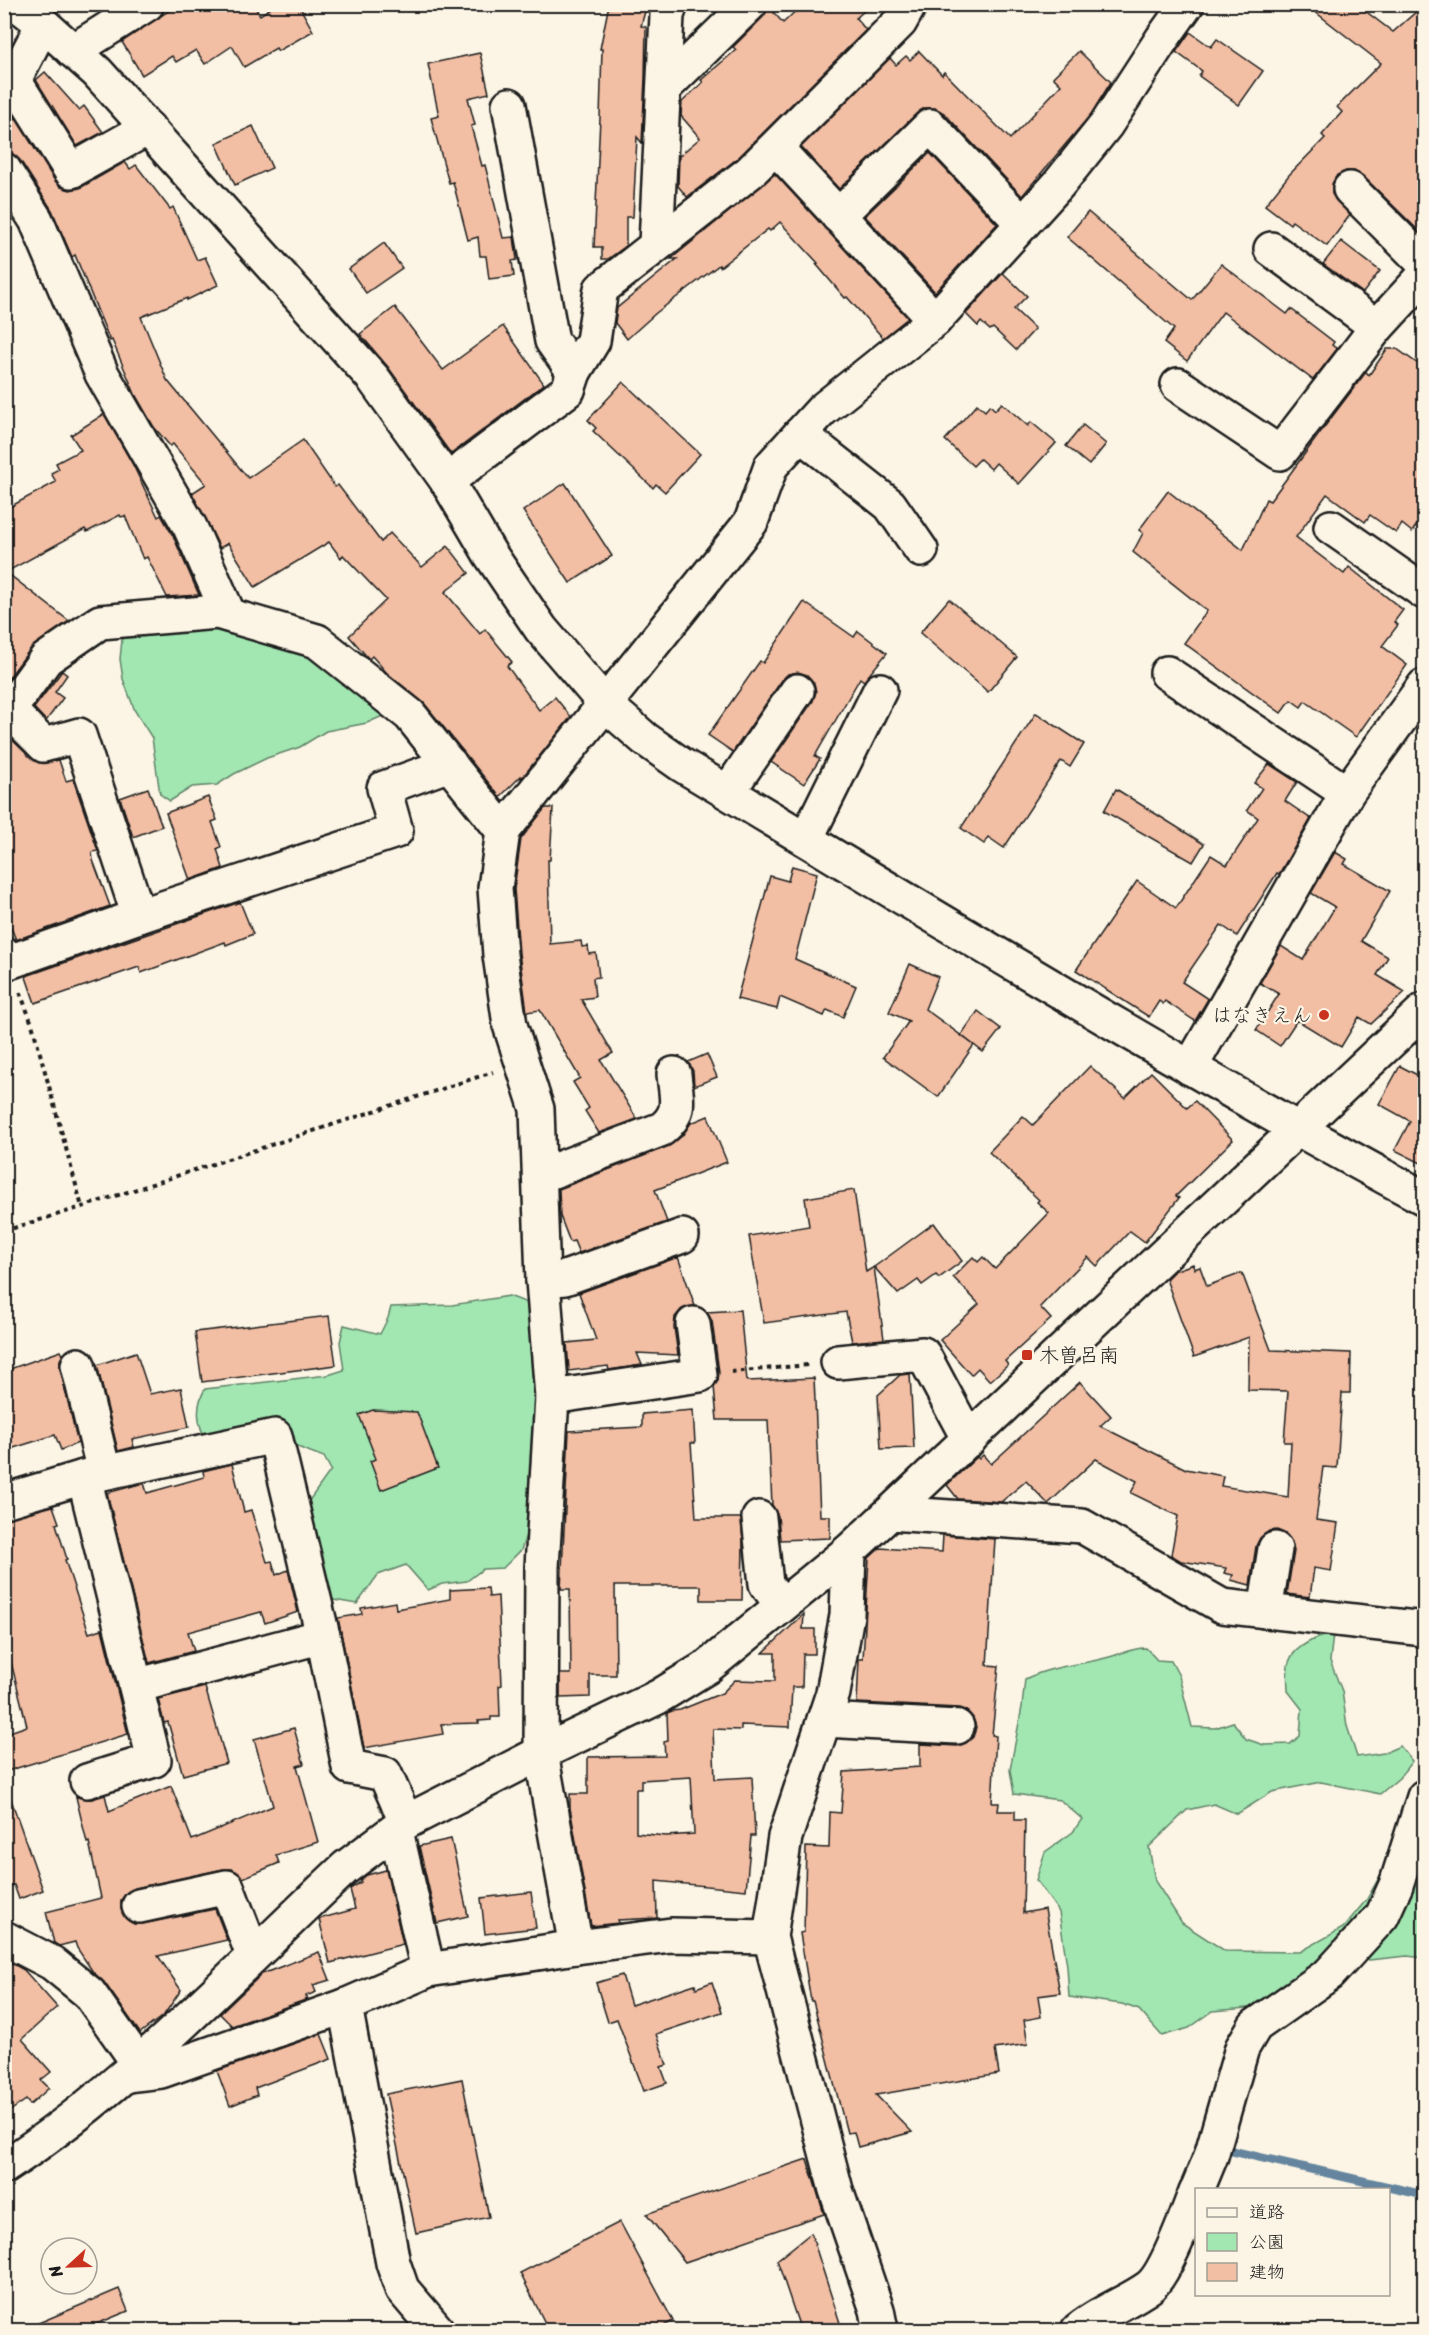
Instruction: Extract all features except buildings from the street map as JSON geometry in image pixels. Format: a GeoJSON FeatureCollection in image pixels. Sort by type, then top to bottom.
{"type":"FeatureCollection","features":[{"type":"Feature","properties":{"kind":"street"},"geometry":{"type":"LineString","coordinates":[[17,4],[97,72],[373,378],[447,481],[490,554],[541,629],[606,705],[645,739],[682,765],[1190,1068],[1296,1129],[1425,1198]]}},
{"type":"Feature","properties":{"kind":"street"},"geometry":{"type":"LineString","coordinates":[[73,51],[147,4]]}},
{"type":"Feature","properties":{"kind":"street"},"geometry":{"type":"LineString","coordinates":[[656,244],[667,15],[671,4]]}},
{"type":"Feature","properties":{"kind":"street"},"geometry":{"type":"LineString","coordinates":[[664,88],[750,4]]}},
{"type":"Feature","properties":{"kind":"street"},"geometry":{"type":"LineString","coordinates":[[576,1947],[540,1753],[543,1567],[552,1397],[543,1280],[537,1109],[510,1025],[500,955],[495,888],[503,831],[751,522],[771,466],[822,410],[935,320],[1058,185],[1106,125],[1187,4]]}},
{"type":"Feature","properties":{"kind":"street"},"geometry":{"type":"LineString","coordinates":[[447,481],[568,390],[574,372],[594,341],[601,289],[750,172],[776,148],[898,10]]}},
{"type":"Feature","properties":{"kind":"street"},"geometry":{"type":"LineString","coordinates":[[43,24],[14,80],[71,171],[148,128]]}},
{"type":"Feature","properties":{"kind":"street"},"geometry":{"type":"LineString","coordinates":[[509,105],[552,341],[574,372]]}},
{"type":"Feature","properties":{"kind":"street"},"geometry":{"type":"LineString","coordinates":[[838,216],[930,126],[1022,223]]}},
{"type":"Feature","properties":{"kind":"street"},"geometry":{"type":"LineString","coordinates":[[776,148],[935,320]]}},
{"type":"Feature","properties":{"kind":"street"},"geometry":{"type":"LineString","coordinates":[[7,179],[36,219],[102,374],[190,527],[229,615]]}},
{"type":"Feature","properties":{"kind":"street"},"geometry":{"type":"LineString","coordinates":[[1350,189],[1425,263]]}},
{"type":"Feature","properties":{"kind":"street"},"geometry":{"type":"LineString","coordinates":[[1271,249],[1377,327]]}},
{"type":"Feature","properties":{"kind":"street"},"geometry":{"type":"LineString","coordinates":[[1178,385],[1280,453],[1377,327],[1425,276]]}},
{"type":"Feature","properties":{"kind":"street"},"geometry":{"type":"LineString","coordinates":[[800,434],[890,505],[921,550]]}},
{"type":"Feature","properties":{"kind":"street"},"geometry":{"type":"LineString","coordinates":[[1331,527],[1425,592]]}},
{"type":"Feature","properties":{"kind":"street"},"geometry":{"type":"LineString","coordinates":[[139,916],[79,735],[44,745],[7,714],[46,659],[100,622],[217,612],[317,641],[410,715],[503,831]]}},
{"type":"Feature","properties":{"kind":"street"},"geometry":{"type":"LineString","coordinates":[[1167,673],[1347,793]]}},
{"type":"Feature","properties":{"kind":"street"},"geometry":{"type":"LineString","coordinates":[[1190,1068],[1347,793],[1425,686]]}},
{"type":"Feature","properties":{"kind":"street"},"geometry":{"type":"LineString","coordinates":[[806,839],[880,690]]}},
{"type":"Feature","properties":{"kind":"street"},"geometry":{"type":"LineString","coordinates":[[728,792],[797,691]]}},
{"type":"Feature","properties":{"kind":"street"},"geometry":{"type":"LineString","coordinates":[[7,958],[396,831],[384,788],[450,764]]}},
{"type":"Feature","properties":{"kind":"street"},"geometry":{"type":"LineString","coordinates":[[4,2167],[67,2124],[132,2070],[345,1868],[373,1845],[401,1826],[540,1753],[658,1697],[707,1667],[849,1551],[1425,1010]]}},
{"type":"Feature","properties":{"kind":"street"},"geometry":{"type":"LineString","coordinates":[[540,1176],[662,1129],[673,1120],[676,1109],[674,1074]]}},
{"type":"Feature","properties":{"kind":"street"},"geometry":{"type":"LineString","coordinates":[[543,1280],[565,1278],[682,1236]]}},
{"type":"Feature","properties":{"kind":"street"},"geometry":{"type":"LineString","coordinates":[[552,1397],[700,1375],[693,1324]]}},
{"type":"Feature","properties":{"kind":"street"},"geometry":{"type":"LineString","coordinates":[[838,1362],[923,1354],[969,1440]]}},
{"type":"Feature","properties":{"kind":"street"},"geometry":{"type":"LineString","coordinates":[[78,1365],[94,1475],[136,1686],[154,1760],[87,1781]]}},
{"type":"Feature","properties":{"kind":"street"},"geometry":{"type":"LineString","coordinates":[[4,1501],[94,1475],[275,1436],[323,1636],[349,1767],[385,1774],[401,1826],[428,1970]]}},
{"type":"Feature","properties":{"kind":"street"},"geometry":{"type":"LineString","coordinates":[[890,1513],[1082,1526],[1222,1606],[1425,1629]]}},
{"type":"Feature","properties":{"kind":"street"},"geometry":{"type":"LineString","coordinates":[[759,1518],[766,1584],[782,1605]]}},
{"type":"Feature","properties":{"kind":"street"},"geometry":{"type":"LineString","coordinates":[[1265,1611],[1275,1549]]}},
{"type":"Feature","properties":{"kind":"street"},"geometry":{"type":"LineString","coordinates":[[849,1551],[847,1615],[833,1693],[785,1837],[770,1937],[836,2190],[877,2310],[881,2331]]}},
{"type":"Feature","properties":{"kind":"street"},"geometry":{"type":"LineString","coordinates":[[136,1686],[323,1636]]}},
{"type":"Feature","properties":{"kind":"street"},"geometry":{"type":"LineString","coordinates":[[824,1720],[957,1727]]}},
{"type":"Feature","properties":{"kind":"street"},"geometry":{"type":"LineString","coordinates":[[1198,2188],[1211,2156],[1246,2041],[1255,2026],[1329,1974],[1382,1916],[1396,1885],[1425,1797]]}},
{"type":"Feature","properties":{"kind":"street"},"geometry":{"type":"LineString","coordinates":[[139,1906],[227,1887],[253,1955]]}},
{"type":"Feature","properties":{"kind":"street"},"geometry":{"type":"LineString","coordinates":[[132,2070],[161,2071],[345,2006],[428,1970],[671,1935],[770,1937]]}},
{"type":"Feature","properties":{"kind":"street"},"geometry":{"type":"LineString","coordinates":[[4,1938],[52,1963],[89,1993],[132,2070]]}},
{"type":"Feature","properties":{"kind":"street"},"geometry":{"type":"LineString","coordinates":[[345,2006],[393,2263],[402,2289],[436,2331]]}},
{"type":"Feature","properties":{"kind":"street"},"geometry":{"type":"LineString","coordinates":[[1078,2331],[1089,2321],[1151,2285],[1161,2271],[1195,2194]]}},
{"type":"Feature","properties":{"kind":"path"},"geometry":{"type":"LineString","coordinates":[[7,958],[32,1024],[82,1207]]}},
{"type":"Feature","properties":{"kind":"path"},"geometry":{"type":"LineString","coordinates":[[4,1231],[522,1062]]}},
{"type":"Feature","properties":{"kind":"path"},"geometry":{"type":"LineString","coordinates":[[700,1375],[838,1362]]}},
{"type":"Feature","properties":{"kind":"green space"},"geometry":{"type":"Polygon","coordinates":[[[233,626],[315,655],[387,714],[367,723],[326,731],[300,747],[267,758],[217,785],[192,787],[170,801],[160,794],[152,738],[135,711],[123,679],[120,659],[123,630],[233,626]]]}},
{"type":"Feature","properties":{"kind":"green space"},"geometry":{"type":"Polygon","coordinates":[[[509,1296],[530,1304],[536,1446],[526,1535],[521,1550],[503,1568],[483,1569],[467,1581],[442,1584],[428,1590],[406,1565],[378,1575],[357,1604],[328,1599],[301,1512],[331,1470],[324,1457],[300,1448],[272,1427],[207,1441],[198,1415],[205,1389],[328,1375],[344,1370],[340,1342],[344,1325],[380,1334],[391,1307],[452,1305],[509,1296]]]}},
{"type":"Feature","properties":{"kind":"green space"},"geometry":{"type":"Polygon","coordinates":[[[1333,1634],[1330,1661],[1342,1691],[1347,1726],[1357,1757],[1384,1753],[1400,1746],[1412,1761],[1399,1778],[1380,1794],[1321,1782],[1272,1792],[1237,1814],[1214,1804],[1187,1810],[1149,1847],[1155,1881],[1182,1923],[1225,1951],[1300,1952],[1343,1928],[1367,1899],[1386,1865],[1424,1821],[1422,1892],[1424,1895],[1424,1958],[1407,1956],[1322,1965],[1259,2007],[1213,2011],[1189,2028],[1162,2036],[1139,2010],[1122,2004],[1069,1997],[1059,1912],[1036,1880],[1045,1852],[1073,1832],[1082,1819],[1060,1800],[1014,1794],[1010,1770],[1025,1679],[1046,1671],[1102,1659],[1133,1649],[1146,1648],[1157,1660],[1171,1661],[1179,1676],[1192,1727],[1215,1728],[1233,1722],[1246,1739],[1264,1745],[1290,1744],[1300,1736],[1302,1709],[1288,1691],[1289,1662],[1296,1651],[1307,1643],[1333,1634]]]}},
{"type":"Feature","properties":{"kind":"waterway"},"geometry":{"type":"LineString","coordinates":[[1219,2148],[1424,2195]]}},
{"type":"Feature","properties":{"kind":"place","name":"はなきえん"},"geometry":{"type":"Point","coordinates":[1324,1015]}},
{"type":"Feature","properties":{"kind":"place","name":"木曽呂南"},"geometry":{"type":"Point","coordinates":[1027,1355]}}]}
